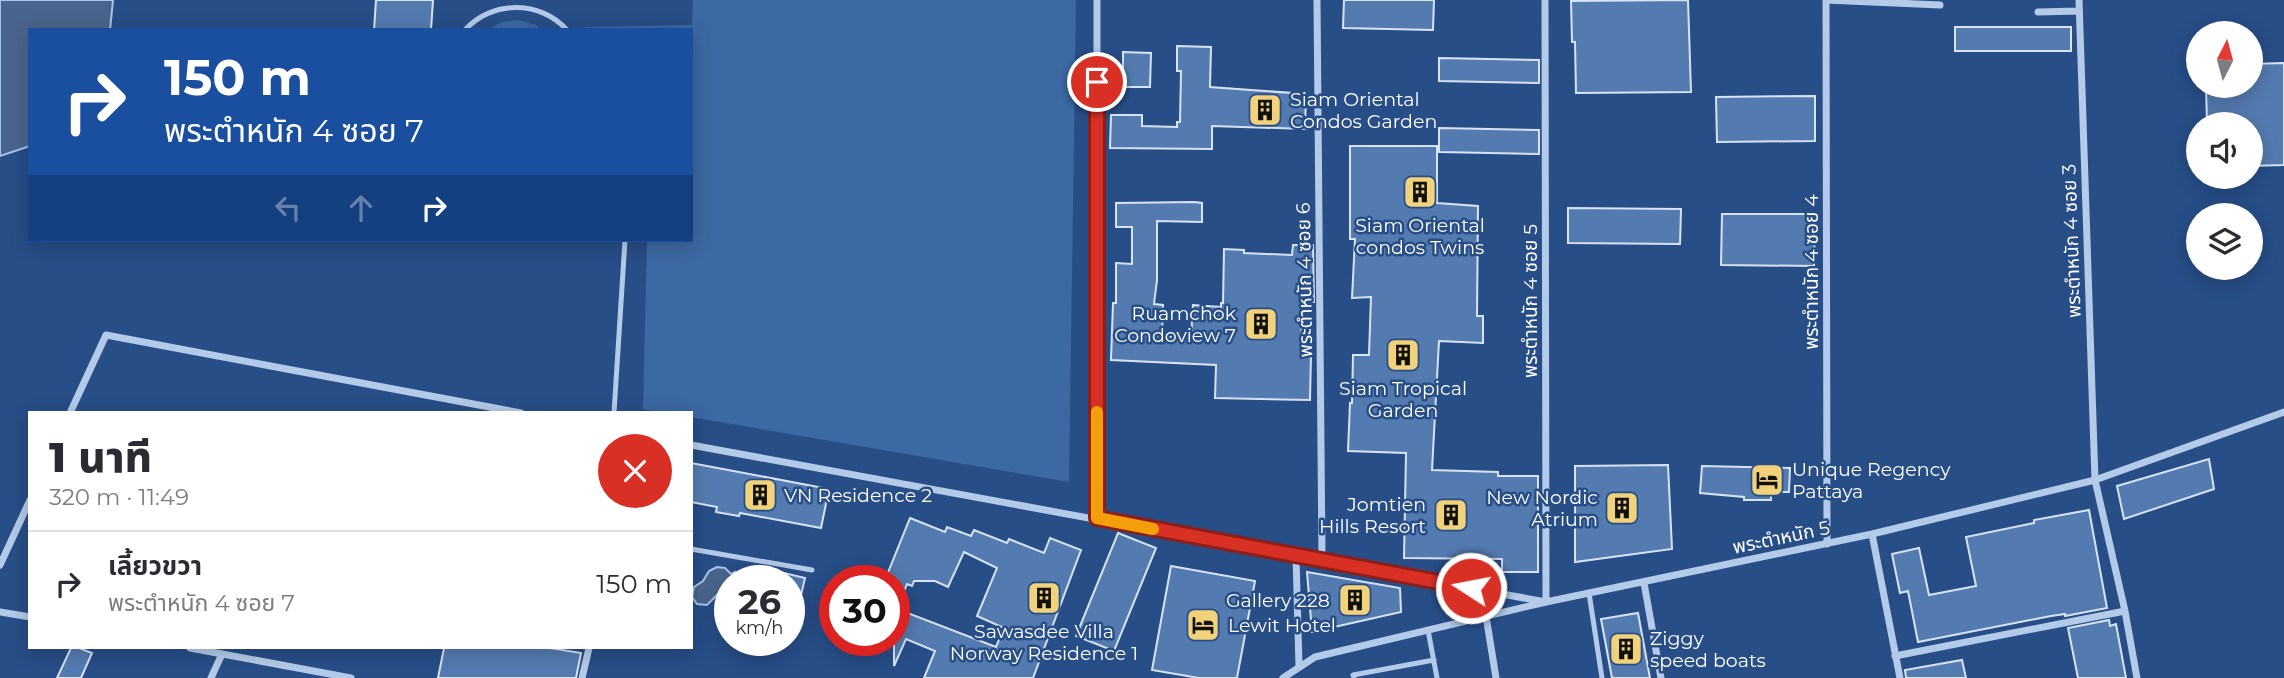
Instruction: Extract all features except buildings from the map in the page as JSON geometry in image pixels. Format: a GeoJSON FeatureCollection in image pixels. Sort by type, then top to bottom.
{"type":"FeatureCollection","features":[{"type":"Feature","properties":{"kind":"street"},"geometry":{"type":"LineString","coordinates":[[1097,0],[1097,518]]}},
{"type":"Feature","properties":{"kind":"street","name":"พระตำหนัก 4 ซอย 6"},"geometry":{"type":"LineString","coordinates":[[1317,0],[1322,560]]}},
{"type":"Feature","properties":{"kind":"street","name":"พระตำหนัก 4 ซอย 5"},"geometry":{"type":"LineString","coordinates":[[1545,0],[1546,602]]}},
{"type":"Feature","properties":{"kind":"street"},"geometry":{"type":"LineString","coordinates":[[1826,0],[1940,5]]}},
{"type":"Feature","properties":{"kind":"street","name":"พระตำหนัก 4 ซอย 4"},"geometry":{"type":"LineString","coordinates":[[1826,0],[1828,544]]}},
{"type":"Feature","properties":{"kind":"street","name":"พระตำหนัก 4 ซอย 3"},"geometry":{"type":"LineString","coordinates":[[2079,0],[2095,480],[2125,611],[2137,678]]}},
{"type":"Feature","properties":{"kind":"street"},"geometry":{"type":"LineString","coordinates":[[2038,12],[2079,12]]}},
{"type":"Feature","properties":{"kind":"street"},"geometry":{"type":"LineString","coordinates":[[71,411],[106,335],[510,411]]}},
{"type":"Feature","properties":{"kind":"street","name":"พระตำหนัก 5"},"geometry":{"type":"LineString","coordinates":[[1283,678],[1315,657],[1546,602],[1828,544],[2095,480],[2284,412]]}},
{"type":"Feature","properties":{"kind":"street"},"geometry":{"type":"LineString","coordinates":[[693,445],[1546,602]]}},
{"type":"Feature","properties":{"kind":"street"},"geometry":{"type":"LineString","coordinates":[[0,565],[28,504]]}},
{"type":"Feature","properties":{"kind":"street"},"geometry":{"type":"LineString","coordinates":[[1872,534],[1899,678]]}},
{"type":"Feature","properties":{"kind":"street"},"geometry":{"type":"LineString","coordinates":[[1296,555],[1299,667]]}},
{"type":"Feature","properties":{"kind":"street"},"geometry":{"type":"LineString","coordinates":[[1644,583],[1661,678]]}},
{"type":"Feature","properties":{"kind":"street"},"geometry":{"type":"LineString","coordinates":[[0,611],[28,617]]}},
{"type":"Feature","properties":{"kind":"street"},"geometry":{"type":"LineString","coordinates":[[1895,656],[2125,611]]}},
{"type":"Feature","properties":{"kind":"street"},"geometry":{"type":"LineString","coordinates":[[1486,617],[1496,678]]}},
{"type":"Feature","properties":{"kind":"street"},"geometry":{"type":"LineString","coordinates":[[195,649],[351,678]]}},
{"type":"Feature","properties":{"kind":"street"},"geometry":{"type":"LineString","coordinates":[[582,678],[589,649]]}},
{"type":"Feature","properties":{"kind":"street"},"geometry":{"type":"LineString","coordinates":[[211,678],[222,654]]}},
{"type":"Feature","properties":{"kind":"lane"},"geometry":{"type":"LineString","coordinates":[[467,28],[474,19],[494,7],[521,1],[530,2],[558,18],[566,28]]}},
{"type":"Feature","properties":{"kind":"lane"},"geometry":{"type":"LineString","coordinates":[[614,411],[625,242]]}},
{"type":"Feature","properties":{"kind":"lane"},"geometry":{"type":"LineString","coordinates":[[693,550],[813,570]]}},
{"type":"Feature","properties":{"kind":"lane"},"geometry":{"type":"LineString","coordinates":[[1589,593],[1602,678]]}},
{"type":"Feature","properties":{"kind":"lane"},"geometry":{"type":"LineString","coordinates":[[1428,630],[1437,678]]}},
{"type":"Feature","properties":{"kind":"lane"},"geometry":{"type":"LineString","coordinates":[[1354,678],[1353,675],[1434,660]]}},
{"type":"Feature","properties":{"kind":"shaded area"},"geometry":{"type":"Polygon","coordinates":[[[0,0],[113,0],[110,28],[28,28],[28,147],[0,156],[0,0]]]}},
{"type":"Feature","properties":{"kind":"shaded area"},"geometry":{"type":"Polygon","coordinates":[[[693,0],[1076,0],[1069,482],[693,417],[693,411],[643,409],[647,242],[693,242],[693,28],[585,27],[692,25],[693,0]]]}},
{"type":"Feature","properties":{"kind":"shaded area"},"geometry":{"type":"Polygon","coordinates":[[[518,20],[540,28],[492,28],[502,22],[518,20]]]}},
{"type":"Feature","properties":{"kind":"shaded area"},"geometry":{"type":"Polygon","coordinates":[[[714,568],[714,598],[707,605],[697,604],[693,598],[694,587],[703,581],[709,571],[714,568]]]}},
{"type":"Feature","properties":{"kind":"slow traffic"},"geometry":{"type":"LineString","coordinates":[[1097,412],[1097,518],[1153,529]]}},
{"type":"Feature","properties":{"kind":"place","name":"Siam Oriental Condos Garden"},"geometry":{"type":"Point","coordinates":[1265,110]}},
{"type":"Feature","properties":{"kind":"place","name":"Siam Oriental condos Twins"},"geometry":{"type":"Point","coordinates":[1420,192]}},
{"type":"Feature","properties":{"kind":"place","name":"Ruamchok Condoview 7"},"geometry":{"type":"Point","coordinates":[1261,324]}},
{"type":"Feature","properties":{"kind":"place","name":"Siam Tropical Garden"},"geometry":{"type":"Point","coordinates":[1403,355]}},
{"type":"Feature","properties":{"kind":"place","name":"Unique Regency Pattaya"},"geometry":{"type":"Point","coordinates":[1767,480]}},
{"type":"Feature","properties":{"kind":"place","name":"VN Residence 2"},"geometry":{"type":"Point","coordinates":[760,495]}},
{"type":"Feature","properties":{"kind":"place","name":"New Nordic Atrium"},"geometry":{"type":"Point","coordinates":[1622,508]}},
{"type":"Feature","properties":{"kind":"place","name":"Jomtien Hills Resort"},"geometry":{"type":"Point","coordinates":[1451,515]}},
{"type":"Feature","properties":{"kind":"place","name":"Sawasdee Villa Norway Residence 1"},"geometry":{"type":"Point","coordinates":[1044,598]}},
{"type":"Feature","properties":{"kind":"place","name":"Gallery 228"},"geometry":{"type":"Point","coordinates":[1355,600]}},
{"type":"Feature","properties":{"kind":"place","name":"Lewit Hotel"},"geometry":{"type":"Point","coordinates":[1203,625]}},
{"type":"Feature","properties":{"kind":"place","name":"Ziggy speed boats"},"geometry":{"type":"Point","coordinates":[1626,649]}},
{"type":"Feature","properties":{"kind":"route"},"geometry":{"type":"LineString","coordinates":[[1097,82],[1097,518],[1471,588]]}}]}
